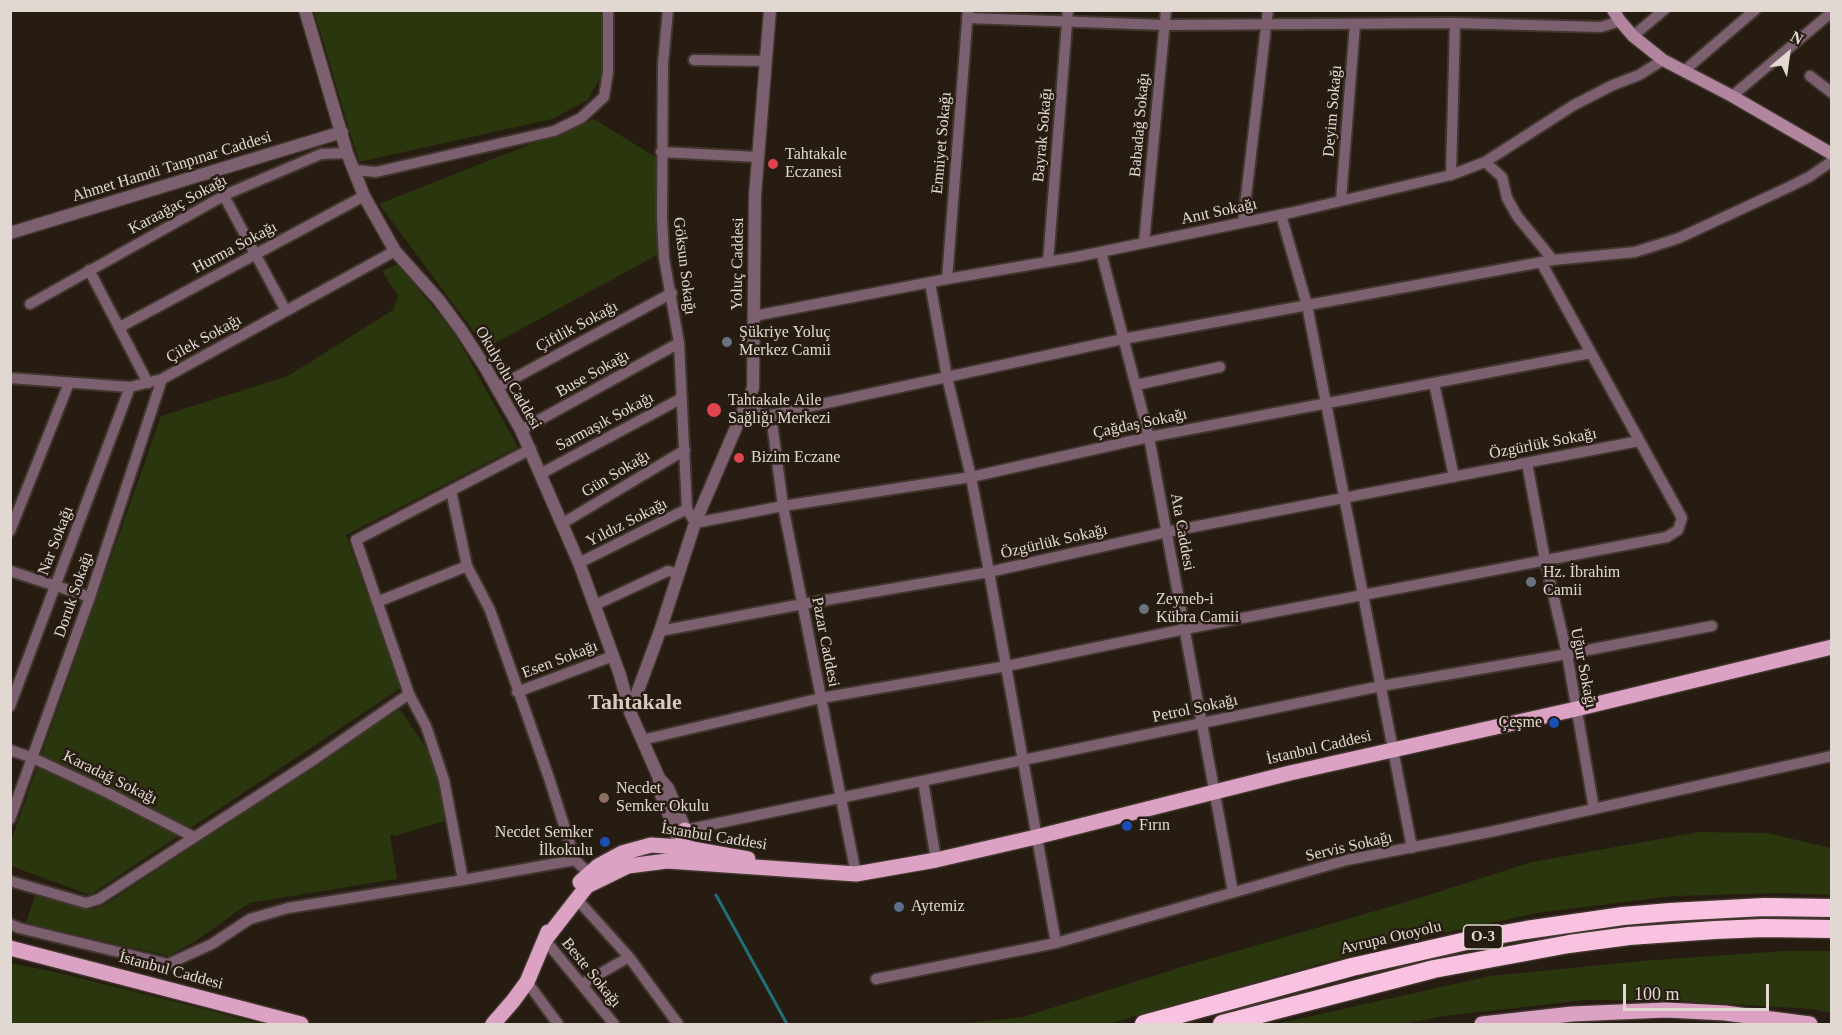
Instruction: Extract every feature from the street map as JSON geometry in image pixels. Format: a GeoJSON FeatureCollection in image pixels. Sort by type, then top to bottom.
{"type":"FeatureCollection","features":[{"type":"Feature","properties":{"kind":"highway","name":"Avrupa Otoyolu"},"geometry":{"type":"LineString","coordinates":[[1144,1024],[1352,967],[1464,941],[1526,930],[1623,916],[1691,911],[1764,907],[1832,908]]}},
{"type":"Feature","properties":{"kind":"highway","name":"O-3"},"geometry":{"type":"LineString","coordinates":[[1222,1024],[1434,969],[1569,944],[1629,936],[1714,930],[1832,929]]}},
{"type":"Feature","properties":{"kind":"main road"},"geometry":{"type":"LineString","coordinates":[[1616,16],[1633,36],[1663,60],[1732,96],[1832,154]]}},
{"type":"Feature","properties":{"kind":"main road","name":"İstanbul Caddesi"},"geometry":{"type":"LineString","coordinates":[[493,1024],[527,982],[552,918],[578,884],[628,866],[667,861],[856,873],[936,860],[1393,748],[1576,709],[1832,647]]}},
{"type":"Feature","properties":{"kind":"main road"},"geometry":{"type":"LineString","coordinates":[[685,830],[688,848],[694,857],[718,866]]}},
{"type":"Feature","properties":{"kind":"main road","name":"İstanbul Caddesi"},"geometry":{"type":"LineString","coordinates":[[545,940],[587,886],[598,866],[622,853],[651,845],[688,848],[813,871]]}},
{"type":"Feature","properties":{"kind":"main road"},"geometry":{"type":"LineString","coordinates":[[640,864],[688,848]]}},
{"type":"Feature","properties":{"kind":"main road","name":"İstanbul Caddesi"},"geometry":{"type":"LineString","coordinates":[[10,949],[301,1024]]}},
{"type":"Feature","properties":{"kind":"main road"},"geometry":{"type":"LineString","coordinates":[[1482,1024],[1572,1014],[1666,1010],[1725,1013],[1810,1024]]}},
{"type":"Feature","properties":{"kind":"street","name":"Okulyolu Caddesi"},"geometry":{"type":"LineString","coordinates":[[305,10],[348,153],[364,196],[395,251],[438,299],[461,330],[531,449],[579,563],[613,656],[630,712],[659,778]]}},
{"type":"Feature","properties":{"kind":"street"},"geometry":{"type":"LineString","coordinates":[[355,170],[376,172],[554,131],[581,118],[604,97],[608,72],[608,10]]}},
{"type":"Feature","properties":{"kind":"street","name":"Göksun Sokağı"},"geometry":{"type":"LineString","coordinates":[[668,10],[663,63],[661,152],[664,258],[679,343],[687,509],[695,523]]}},
{"type":"Feature","properties":{"kind":"street","name":"Yoluç Caddesi"},"geometry":{"type":"LineString","coordinates":[[630,712],[660,631],[695,523],[746,409],[753,388],[754,243],[758,157],[770,10]]}},
{"type":"Feature","properties":{"kind":"street","name":"Babadağ Sokağı"},"geometry":{"type":"LineString","coordinates":[[1144,243],[1166,10]]}},
{"type":"Feature","properties":{"kind":"street"},"geometry":{"type":"LineString","coordinates":[[1243,222],[1268,10]]}},
{"type":"Feature","properties":{"kind":"street"},"geometry":{"type":"LineString","coordinates":[[1633,36],[1664,10]]}},
{"type":"Feature","properties":{"kind":"street"},"geometry":{"type":"LineString","coordinates":[[1685,70],[1755,10]]}},
{"type":"Feature","properties":{"kind":"street"},"geometry":{"type":"LineString","coordinates":[[1732,96],[1832,12]]}},
{"type":"Feature","properties":{"kind":"street"},"geometry":{"type":"LineString","coordinates":[[968,14],[1068,16],[1165,25],[1455,23],[1601,27],[1616,16]]}},
{"type":"Feature","properties":{"kind":"street","name":"Emniyet Sokağı"},"geometry":{"type":"LineString","coordinates":[[947,279],[968,14]]}},
{"type":"Feature","properties":{"kind":"street","name":"Bayrak Sokağı"},"geometry":{"type":"LineString","coordinates":[[1047,262],[1068,16]]}},
{"type":"Feature","properties":{"kind":"street"},"geometry":{"type":"LineString","coordinates":[[1451,175],[1455,23]]}},
{"type":"Feature","properties":{"kind":"street","name":"Deyim Sokağı"},"geometry":{"type":"LineString","coordinates":[[1341,200],[1355,24]]}},
{"type":"Feature","properties":{"kind":"street"},"geometry":{"type":"LineString","coordinates":[[694,60],[766,62]]}},
{"type":"Feature","properties":{"kind":"street","name":"Anıt Sokağı"},"geometry":{"type":"LineString","coordinates":[[754,316],[1101,252],[1281,215],[1451,175],[1485,162],[1574,105],[1613,85],[1639,75],[1663,60]]}},
{"type":"Feature","properties":{"kind":"street"},"geometry":{"type":"LineString","coordinates":[[1810,76],[1832,93]]}},
{"type":"Feature","properties":{"kind":"street","name":"Ahmet Hamdi Tanpınar Caddesi"},"geometry":{"type":"LineString","coordinates":[[10,233],[342,132]]}},
{"type":"Feature","properties":{"kind":"street"},"geometry":{"type":"LineString","coordinates":[[661,152],[758,157]]}},
{"type":"Feature","properties":{"kind":"street","name":"Karaağaç Sokağı"},"geometry":{"type":"LineString","coordinates":[[30,304],[224,196],[321,154],[348,153]]}},
{"type":"Feature","properties":{"kind":"street"},"geometry":{"type":"LineString","coordinates":[[746,409],[771,415],[1124,339],[1541,262],[1635,252],[1679,238],[1809,177],[1832,161]]}},
{"type":"Feature","properties":{"kind":"street"},"geometry":{"type":"LineString","coordinates":[[1485,162],[1502,177],[1507,198],[1517,216],[1553,260]]}},
{"type":"Feature","properties":{"kind":"street"},"geometry":{"type":"LineString","coordinates":[[224,196],[286,310]]}},
{"type":"Feature","properties":{"kind":"street","name":"Hurma Sokağı"},"geometry":{"type":"LineString","coordinates":[[120,327],[364,196]]}},
{"type":"Feature","properties":{"kind":"street"},"geometry":{"type":"LineString","coordinates":[[1281,215],[1307,305],[1412,848]]}},
{"type":"Feature","properties":{"kind":"street","name":"Çilek Sokağı"},"geometry":{"type":"LineString","coordinates":[[10,378],[130,387],[148,384],[162,379],[395,251]]}},
{"type":"Feature","properties":{"kind":"street","name":"Ata Caddesi"},"geometry":{"type":"LineString","coordinates":[[1101,252],[1149,436],[1233,892]]}},
{"type":"Feature","properties":{"kind":"street"},"geometry":{"type":"LineString","coordinates":[[642,740],[821,699],[1007,666],[1185,629],[1667,537],[1678,530],[1682,518],[1541,262]]}},
{"type":"Feature","properties":{"kind":"street"},"geometry":{"type":"LineString","coordinates":[[89,270],[148,384]]}},
{"type":"Feature","properties":{"kind":"street"},"geometry":{"type":"LineString","coordinates":[[930,283],[947,377],[970,477],[1007,666],[1022,762],[1056,943]]}},
{"type":"Feature","properties":{"kind":"street","name":"Çiftlik Sokağı"},"geometry":{"type":"LineString","coordinates":[[496,388],[672,293]]}},
{"type":"Feature","properties":{"kind":"street","name":"Buse Sokağı"},"geometry":{"type":"LineString","coordinates":[[521,430],[679,343]]}},
{"type":"Feature","properties":{"kind":"street","name":"Çağdaş Sokağı"},"geometry":{"type":"LineString","coordinates":[[695,523],[783,506],[970,477],[1149,436],[1591,353]]}},
{"type":"Feature","properties":{"kind":"street"},"geometry":{"type":"LineString","coordinates":[[1136,385],[1220,367]]}},
{"type":"Feature","properties":{"kind":"street","name":"Doruk Sokağı"},"geometry":{"type":"LineString","coordinates":[[10,819],[90,597],[162,379]]}},
{"type":"Feature","properties":{"kind":"street"},"geometry":{"type":"LineString","coordinates":[[10,531],[69,382]]}},
{"type":"Feature","properties":{"kind":"street"},"geometry":{"type":"LineString","coordinates":[[1434,383],[1454,477]]}},
{"type":"Feature","properties":{"kind":"street","name":"Nar Sokağı"},"geometry":{"type":"LineString","coordinates":[[10,706],[130,387]]}},
{"type":"Feature","properties":{"kind":"street","name":"Sarmaşık Sokağı"},"geometry":{"type":"LineString","coordinates":[[542,473],[682,398]]}},
{"type":"Feature","properties":{"kind":"street","name":"Pazar Caddesi"},"geometry":{"type":"LineString","coordinates":[[771,415],[783,506],[856,873]]}},
{"type":"Feature","properties":{"kind":"street","name":"Özgürlük Sokağı"},"geometry":{"type":"LineString","coordinates":[[660,631],[989,572],[1167,532],[1639,441]]}},
{"type":"Feature","properties":{"kind":"street"},"geometry":{"type":"LineString","coordinates":[[463,880],[444,780],[426,726],[409,694],[356,540],[531,449]]}},
{"type":"Feature","properties":{"kind":"street","name":"Gün Sokağı"},"geometry":{"type":"LineString","coordinates":[[563,523],[685,450]]}},
{"type":"Feature","properties":{"kind":"street","name":"Uğur Sokağı"},"geometry":{"type":"LineString","coordinates":[[1527,463],[1545,560],[1567,654],[1594,809]]}},
{"type":"Feature","properties":{"kind":"street"},"geometry":{"type":"LineString","coordinates":[[451,491],[467,566],[490,610],[575,860],[593,877]]}},
{"type":"Feature","properties":{"kind":"street","name":"Yıldız Sokağı"},"geometry":{"type":"LineString","coordinates":[[579,563],[687,509]]}},
{"type":"Feature","properties":{"kind":"street"},"geometry":{"type":"LineString","coordinates":[[377,602],[467,566]]}},
{"type":"Feature","properties":{"kind":"street"},"geometry":{"type":"LineString","coordinates":[[10,571],[90,597]]}},
{"type":"Feature","properties":{"kind":"street"},"geometry":{"type":"LineString","coordinates":[[595,605],[668,571],[679,574]]}},
{"type":"Feature","properties":{"kind":"street","name":"Petrol Sokağı"},"geometry":{"type":"LineString","coordinates":[[685,830],[1381,686],[1712,626]]}},
{"type":"Feature","properties":{"kind":"street","name":"Esen Sokağı"},"geometry":{"type":"LineString","coordinates":[[517,692],[613,656]]}},
{"type":"Feature","properties":{"kind":"street"},"geometry":{"type":"LineString","coordinates":[[10,881],[86,903],[99,899],[315,759],[409,694]]}},
{"type":"Feature","properties":{"kind":"street","name":"Karadağ Sokağı"},"geometry":{"type":"LineString","coordinates":[[10,750],[33,758],[195,837]]}},
{"type":"Feature","properties":{"kind":"street","name":"Servis Sokağı"},"geometry":{"type":"LineString","coordinates":[[876,979],[1056,943],[1347,861],[1832,756]]}},
{"type":"Feature","properties":{"kind":"street"},"geometry":{"type":"LineString","coordinates":[[659,778],[668,788],[685,830]]}},
{"type":"Feature","properties":{"kind":"street"},"geometry":{"type":"LineString","coordinates":[[659,778],[659,789],[688,848]]}},
{"type":"Feature","properties":{"kind":"street"},"geometry":{"type":"LineString","coordinates":[[923,781],[936,860]]}},
{"type":"Feature","properties":{"kind":"street"},"geometry":{"type":"LineString","coordinates":[[10,924],[168,964],[212,944],[250,919],[288,908],[575,860]]}},
{"type":"Feature","properties":{"kind":"street"},"geometry":{"type":"LineString","coordinates":[[576,898],[629,957],[678,1024]]}},
{"type":"Feature","properties":{"kind":"street","name":"Beste Sokağı"},"geometry":{"type":"LineString","coordinates":[[545,940],[614,1024]]}},
{"type":"Feature","properties":{"kind":"street"},"geometry":{"type":"LineString","coordinates":[[582,984],[629,957]]}},
{"type":"Feature","properties":{"kind":"street"},"geometry":{"type":"LineString","coordinates":[[527,982],[558,1024]]}},
{"type":"Feature","properties":{"kind":"green space"},"geometry":{"type":"Polygon","coordinates":[[[314,11],[601,11],[602,74],[588,100],[552,119],[359,162],[314,11]]]}},
{"type":"Feature","properties":{"kind":"green space"},"geometry":{"type":"Polygon","coordinates":[[[594,119],[657,158],[659,254],[486,348],[379,204],[594,119]]]}},
{"type":"Feature","properties":{"kind":"green space"},"geometry":{"type":"Polygon","coordinates":[[[398,264],[455,334],[518,447],[346,535],[401,688],[90,895],[11,866],[11,841],[161,416],[288,376],[393,310],[398,296],[382,271],[398,264]]]}},
{"type":"Feature","properties":{"kind":"green space"},"geometry":{"type":"Polygon","coordinates":[[[400,709],[433,758],[445,821],[395,836],[390,834],[397,879],[249,903],[197,940],[169,956],[26,923],[35,895],[86,908],[94,909],[104,905],[400,709]]]}},
{"type":"Feature","properties":{"kind":"green space"},"geometry":{"type":"Polygon","coordinates":[[[1699,832],[1767,833],[1831,848],[1831,895],[1783,893],[1673,896],[1537,913],[1387,945],[1108,1024],[959,1024],[1023,1017],[1532,862],[1699,832]]]}},
{"type":"Feature","properties":{"kind":"green space"},"geometry":{"type":"Polygon","coordinates":[[[1784,951],[1831,951],[1831,1013],[1812,1009],[1678,1001],[1585,1000],[1444,1016],[1404,1024],[1276,1024],[1490,976],[1641,961],[1784,951]]]}},
{"type":"Feature","properties":{"kind":"green space"},"geometry":{"type":"Polygon","coordinates":[[[11,963],[260,1024],[15,1024],[11,1023],[11,963]]]}},
{"type":"Feature","properties":{"kind":"waterway"},"geometry":{"type":"LineString","coordinates":[[716,895],[787,1024]]}},
{"type":"Feature","properties":{"kind":"place","name":"Tahtakale Eczanesi"},"geometry":{"type":"Point","coordinates":[773,164]}},
{"type":"Feature","properties":{"kind":"place","name":"Şükriye Yoluç Merkez Camii"},"geometry":{"type":"Point","coordinates":[727,342]}},
{"type":"Feature","properties":{"kind":"place","name":"Tahtakale Aile Sağlığı Merkezi"},"geometry":{"type":"Point","coordinates":[714,410]}},
{"type":"Feature","properties":{"kind":"place","name":"Bizim Eczane"},"geometry":{"type":"Point","coordinates":[739,458]}},
{"type":"Feature","properties":{"kind":"place","name":"Hz. İbrahim Camii"},"geometry":{"type":"Point","coordinates":[1531,582]}},
{"type":"Feature","properties":{"kind":"place","name":"Zeyneb-i Kübra Camii"},"geometry":{"type":"Point","coordinates":[1144,609]}},
{"type":"Feature","properties":{"kind":"place","name":"Çeşme"},"geometry":{"type":"Point","coordinates":[1554,723]}},
{"type":"Feature","properties":{"kind":"place","name":"Necdet Semker Okulu"},"geometry":{"type":"Point","coordinates":[604,798]}},
{"type":"Feature","properties":{"kind":"place","name":"Fırın"},"geometry":{"type":"Point","coordinates":[1127,826]}},
{"type":"Feature","properties":{"kind":"place","name":"Necdet Semker İlkokulu"},"geometry":{"type":"Point","coordinates":[605,842]}},
{"type":"Feature","properties":{"kind":"place","name":"Aytemiz"},"geometry":{"type":"Point","coordinates":[899,907]}},
{"type":"Feature","properties":{"kind":"district","name":"Tahtakale"},"geometry":{"type":"Point","coordinates":[635,703]}}]}
